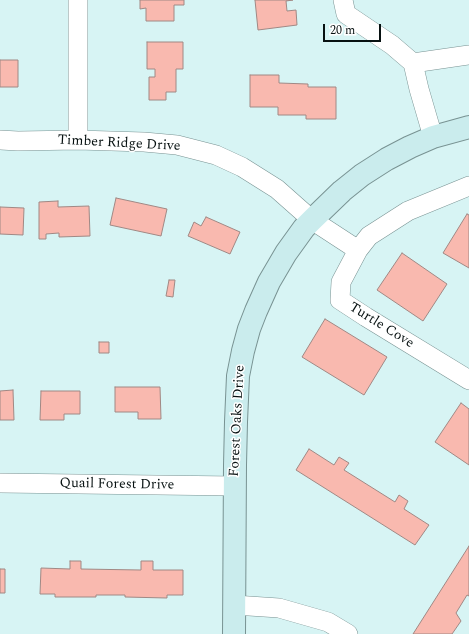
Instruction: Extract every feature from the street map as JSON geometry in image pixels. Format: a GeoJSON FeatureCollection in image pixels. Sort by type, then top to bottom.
{"type":"FeatureCollection","features":[{"type":"Feature","properties":{"kind":"street"},"geometry":{"type":"LineString","coordinates":[[78,0],[78,140]]}},
{"type":"Feature","properties":{"kind":"street"},"geometry":{"type":"LineString","coordinates":[[343,0],[346,14],[392,45],[413,63],[433,137]]}},
{"type":"Feature","properties":{"kind":"street"},"geometry":{"type":"LineString","coordinates":[[413,63],[469,55]]}},
{"type":"Feature","properties":{"kind":"street","name":"Forest Oaks Drive"},"geometry":{"type":"LineString","coordinates":[[234,634],[235,486],[238,376],[249,329],[269,282],[286,253],[304,228],[342,191],[362,175],[387,159],[410,147],[433,137],[469,127]]}},
{"type":"Feature","properties":{"kind":"street","name":"Timber Ridge Drive"},"geometry":{"type":"LineString","coordinates":[[0,140],[144,142],[176,145],[216,155],[242,167],[277,189],[312,220]]}},
{"type":"Feature","properties":{"kind":"street","name":"Turtle Cove"},"geometry":{"type":"LineString","coordinates":[[469,186],[408,211],[369,236],[358,250],[341,282],[340,300],[469,380]]}},
{"type":"Feature","properties":{"kind":"street"},"geometry":{"type":"LineString","coordinates":[[312,220],[358,250]]}},
{"type":"Feature","properties":{"kind":"street","name":"Quail Forest Drive"},"geometry":{"type":"LineString","coordinates":[[0,484],[235,486]]}},
{"type":"Feature","properties":{"kind":"street"},"geometry":{"type":"LineString","coordinates":[[234,605],[279,608],[328,622],[348,634]]}},
{"type":"Feature","properties":{"kind":"building"},"geometry":{"type":"Polygon","coordinates":[[[140,0],[184,0],[184,5],[174,5],[174,21],[146,21],[146,8],[140,9],[140,0]]]}},
{"type":"Feature","properties":{"kind":"building"},"geometry":{"type":"Polygon","coordinates":[[[255,0],[293,0],[286,1],[287,11],[296,10],[297,25],[258,30],[255,0]]]}},
{"type":"Feature","properties":{"kind":"building"},"geometry":{"type":"Polygon","coordinates":[[[147,42],[183,42],[183,69],[176,69],[176,92],[166,92],[166,100],[149,100],[149,77],[155,77],[155,69],[147,69],[147,42]]]}},
{"type":"Feature","properties":{"kind":"building"},"geometry":{"type":"Polygon","coordinates":[[[0,60],[18,60],[18,87],[0,87],[0,60]]]}},
{"type":"Feature","properties":{"kind":"building"},"geometry":{"type":"Polygon","coordinates":[[[250,75],[279,75],[279,83],[308,84],[308,87],[336,87],[336,119],[306,119],[306,115],[278,115],[278,107],[250,107],[250,75]]]}},
{"type":"Feature","properties":{"kind":"building"},"geometry":{"type":"Polygon","coordinates":[[[116,198],[167,209],[161,236],[110,225],[116,198]]]}},
{"type":"Feature","properties":{"kind":"building"},"geometry":{"type":"Polygon","coordinates":[[[58,201],[58,207],[89,206],[90,236],[59,237],[59,233],[46,234],[46,239],[39,239],[39,202],[58,201]]]}},
{"type":"Feature","properties":{"kind":"building"},"geometry":{"type":"Polygon","coordinates":[[[0,207],[24,208],[23,235],[0,234],[0,207]]]}},
{"type":"Feature","properties":{"kind":"building"},"geometry":{"type":"Polygon","coordinates":[[[467,214],[469,215],[469,268],[443,253],[467,214]]]}},
{"type":"Feature","properties":{"kind":"building"},"geometry":{"type":"Polygon","coordinates":[[[206,217],[240,232],[230,254],[188,236],[194,222],[201,226],[206,217]]]}},
{"type":"Feature","properties":{"kind":"building"},"geometry":{"type":"Polygon","coordinates":[[[402,253],[447,284],[423,321],[377,290],[402,253]]]}},
{"type":"Feature","properties":{"kind":"building"},"geometry":{"type":"Polygon","coordinates":[[[169,280],[175,280],[173,297],[166,296],[169,280]]]}},
{"type":"Feature","properties":{"kind":"building"},"geometry":{"type":"Polygon","coordinates":[[[325,319],[387,357],[364,395],[302,357],[325,319]]]}},
{"type":"Feature","properties":{"kind":"building"},"geometry":{"type":"Polygon","coordinates":[[[99,342],[109,342],[109,353],[99,353],[99,342]]]}},
{"type":"Feature","properties":{"kind":"building"},"geometry":{"type":"Polygon","coordinates":[[[115,387],[160,387],[161,419],[138,419],[138,412],[115,412],[115,387]]]}},
{"type":"Feature","properties":{"kind":"building"},"geometry":{"type":"Polygon","coordinates":[[[13,390],[14,420],[0,420],[0,391],[13,390]]]}},
{"type":"Feature","properties":{"kind":"building"},"geometry":{"type":"Polygon","coordinates":[[[41,391],[80,391],[80,414],[64,414],[64,420],[40,420],[41,391]]]}},
{"type":"Feature","properties":{"kind":"building"},"geometry":{"type":"Polygon","coordinates":[[[461,403],[469,409],[469,465],[435,442],[461,403]]]}},
{"type":"Feature","properties":{"kind":"building"},"geometry":{"type":"Polygon","coordinates":[[[309,449],[334,465],[339,457],[349,463],[344,470],[395,502],[399,495],[408,501],[404,509],[429,525],[415,545],[296,470],[309,449]]]}},
{"type":"Feature","properties":{"kind":"building"},"geometry":{"type":"Polygon","coordinates":[[[469,546],[469,596],[467,595],[456,613],[461,621],[452,634],[413,634],[469,546]]]}},
{"type":"Feature","properties":{"kind":"building"},"geometry":{"type":"Polygon","coordinates":[[[70,561],[81,561],[81,569],[141,570],[141,561],[153,561],[153,570],[183,570],[183,595],[167,595],[167,598],[125,597],[125,595],[55,597],[55,594],[40,594],[41,568],[70,569],[70,561]]]}},
{"type":"Feature","properties":{"kind":"building"},"geometry":{"type":"Polygon","coordinates":[[[0,569],[5,569],[5,593],[0,593],[0,569]]]}}]}
